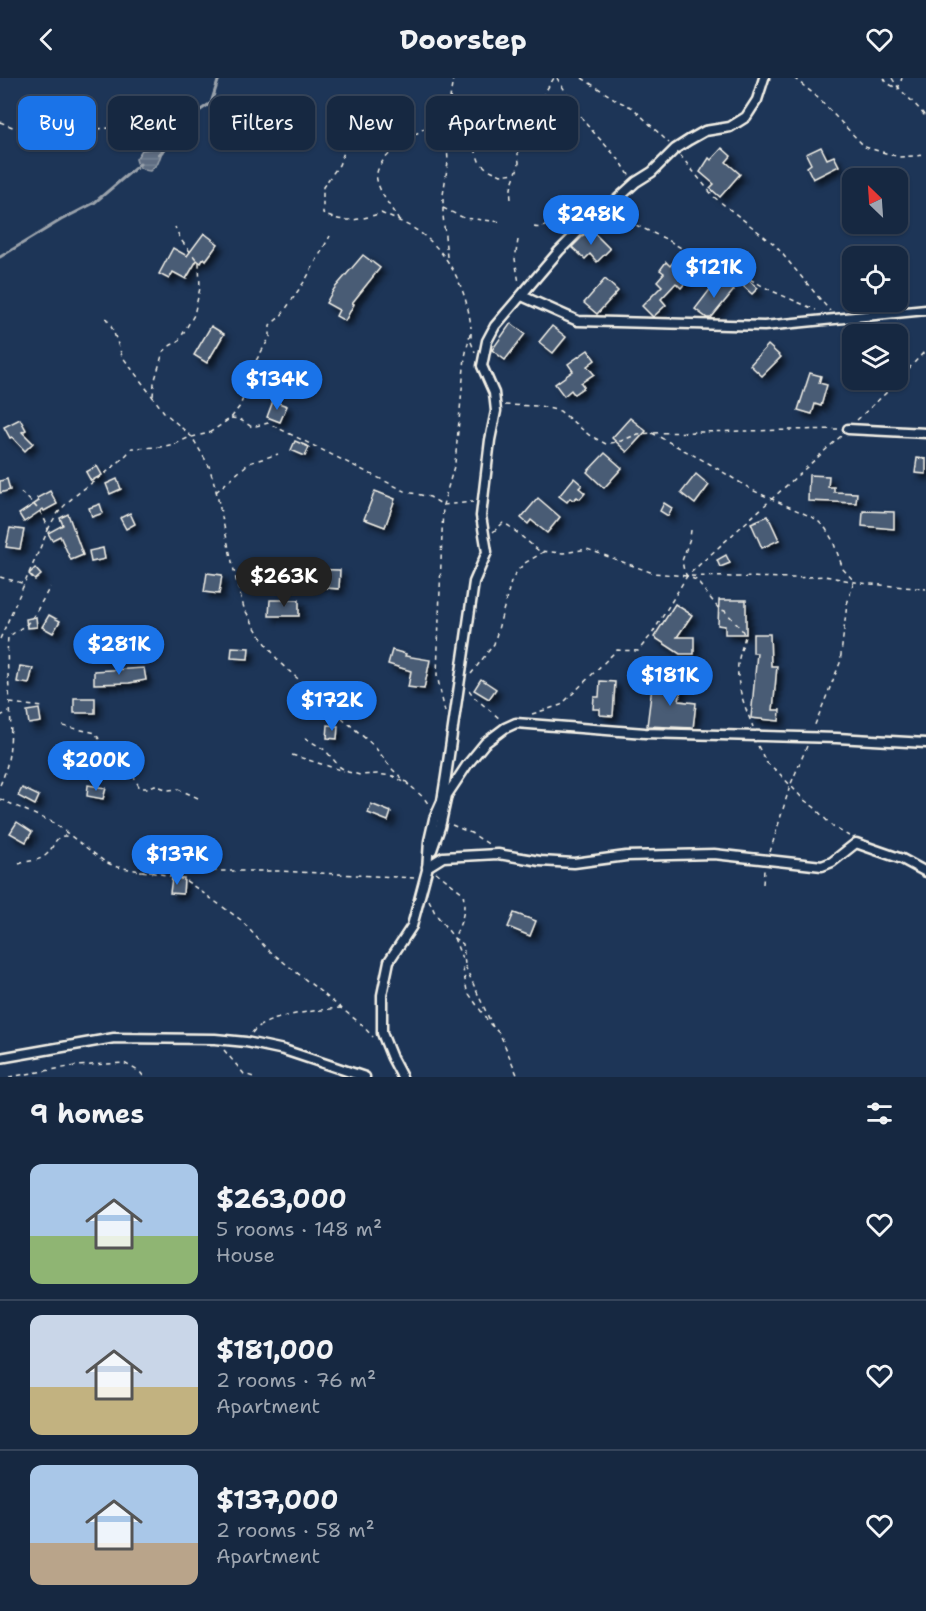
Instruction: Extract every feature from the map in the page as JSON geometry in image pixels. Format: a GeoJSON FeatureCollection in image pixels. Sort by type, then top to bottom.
{"type":"FeatureCollection","features":[{"type":"Feature","properties":{"kind":"street"},"geometry":{"type":"LineString","coordinates":[[402,1077],[382,1033],[382,995],[389,962],[412,926],[428,866],[445,784],[474,582],[487,552],[481,516],[495,405],[494,393],[482,366],[487,341],[495,326],[559,251],[597,213],[652,172],[675,149],[705,131],[730,127],[740,122],[757,100],[764,78]]}},
{"type":"Feature","properties":{"kind":"street"},"geometry":{"type":"LineString","coordinates":[[522,296],[578,321],[764,326],[926,310]]}},
{"type":"Feature","properties":{"kind":"street"},"geometry":{"type":"LineString","coordinates":[[848,429],[926,433]]}},
{"type":"Feature","properties":{"kind":"street"},"geometry":{"type":"LineString","coordinates":[[439,817],[447,795],[485,743],[516,723],[615,732],[837,738],[926,743]]}},
{"type":"Feature","properties":{"kind":"street"},"geometry":{"type":"LineString","coordinates":[[428,866],[443,857],[498,854],[540,861],[574,863],[645,855],[723,855],[822,866],[832,862],[856,843],[902,859],[926,872]]}},
{"type":"Feature","properties":{"kind":"street"},"geometry":{"type":"LineString","coordinates":[[0,1058],[114,1038],[215,1039],[246,1042],[284,1050],[365,1077]]}},
{"type":"Feature","properties":{"kind":"path"},"geometry":{"type":"LineString","coordinates":[[450,96],[453,78]]}},
{"type":"Feature","properties":{"kind":"path"},"geometry":{"type":"LineString","coordinates":[[512,199],[509,188],[529,123],[556,78],[590,129],[636,182]]}},
{"type":"Feature","properties":{"kind":"path"},"geometry":{"type":"LineString","coordinates":[[582,78],[633,108],[675,149],[714,196],[774,244],[842,325]]}},
{"type":"Feature","properties":{"kind":"path"},"geometry":{"type":"LineString","coordinates":[[794,78],[815,95],[865,147],[899,157],[926,155]]}},
{"type":"Feature","properties":{"kind":"path"},"geometry":{"type":"LineString","coordinates":[[884,78],[887,83],[918,106],[926,118]]}},
{"type":"Feature","properties":{"kind":"path"},"geometry":{"type":"LineString","coordinates":[[892,78],[898,89]]}},
{"type":"Feature","properties":{"kind":"path"},"geometry":{"type":"LineString","coordinates":[[898,89],[902,78]]}},
{"type":"Feature","properties":{"kind":"path"},"geometry":{"type":"LineString","coordinates":[[0,122],[15,128],[32,128],[50,132],[108,128]]}},
{"type":"Feature","properties":{"kind":"path"},"geometry":{"type":"LineString","coordinates":[[399,221],[377,179],[378,169],[389,154],[426,128]]}},
{"type":"Feature","properties":{"kind":"path"},"geometry":{"type":"LineString","coordinates":[[345,150],[339,165],[323,188],[324,214],[337,220],[362,219],[381,213],[424,235],[439,249],[447,259],[465,299],[470,313],[471,342],[482,366]]}},
{"type":"Feature","properties":{"kind":"path"},"geometry":{"type":"LineString","coordinates":[[447,150],[443,207],[447,259]]}},
{"type":"Feature","properties":{"kind":"path"},"geometry":{"type":"LineString","coordinates":[[475,150],[479,161],[486,168],[501,175],[515,173]]}},
{"type":"Feature","properties":{"kind":"path"},"geometry":{"type":"LineString","coordinates":[[443,207],[464,218],[503,222]]}},
{"type":"Feature","properties":{"kind":"path"},"geometry":{"type":"LineString","coordinates":[[534,227],[545,227],[563,214],[574,210],[597,213],[602,210],[694,256],[727,267],[772,291],[809,306],[820,313],[830,324],[842,328]]}},
{"type":"Feature","properties":{"kind":"path"},"geometry":{"type":"LineString","coordinates":[[153,396],[154,383],[163,352],[178,342],[194,315],[200,288],[199,263],[181,240],[175,227]]}},
{"type":"Feature","properties":{"kind":"path"},"geometry":{"type":"LineString","coordinates":[[0,639],[53,517],[63,506],[82,489],[116,465],[132,448],[160,447],[209,434],[231,418],[242,401],[254,364],[270,337],[270,325],[281,316],[330,236]]}},
{"type":"Feature","properties":{"kind":"path"},"geometry":{"type":"LineString","coordinates":[[518,240],[515,265],[522,296]]}},
{"type":"Feature","properties":{"kind":"path"},"geometry":{"type":"LineString","coordinates":[[106,318],[122,356],[164,412],[192,437],[211,471],[244,608],[280,663],[374,746],[393,770],[424,798],[439,817],[491,845],[498,854]]}},
{"type":"Feature","properties":{"kind":"path"},"geometry":{"type":"LineString","coordinates":[[444,712],[437,675],[443,505],[454,463],[465,357],[471,329]]}},
{"type":"Feature","properties":{"kind":"path"},"geometry":{"type":"LineString","coordinates":[[908,368],[926,350]]}},
{"type":"Feature","properties":{"kind":"path"},"geometry":{"type":"LineString","coordinates":[[526,716],[561,705],[617,650],[638,651],[652,634],[687,576],[848,429],[886,390]]}},
{"type":"Feature","properties":{"kind":"path"},"geometry":{"type":"LineString","coordinates":[[495,405],[540,406],[560,411],[589,435],[606,444],[638,434],[652,433],[848,429]]}},
{"type":"Feature","properties":{"kind":"path"},"geometry":{"type":"LineString","coordinates":[[231,418],[239,419],[252,427],[268,423],[406,492],[430,497],[443,505],[483,501]]}},
{"type":"Feature","properties":{"kind":"path"},"geometry":{"type":"LineString","coordinates":[[652,433],[752,490],[816,519],[826,529],[843,569],[854,581]]}},
{"type":"Feature","properties":{"kind":"path"},"geometry":{"type":"LineString","coordinates":[[216,492],[249,463],[278,454]]}},
{"type":"Feature","properties":{"kind":"path"},"geometry":{"type":"LineString","coordinates":[[18,490],[45,518],[48,530]]}},
{"type":"Feature","properties":{"kind":"path"},"geometry":{"type":"LineString","coordinates":[[487,552],[494,531],[503,523],[539,551],[563,553],[587,549],[653,573],[794,578],[825,576],[926,589]]}},
{"type":"Feature","properties":{"kind":"path"},"geometry":{"type":"LineString","coordinates":[[691,530],[682,561],[687,576],[696,580],[745,636],[738,662],[741,699],[760,753],[766,762],[833,827],[844,832],[856,843]]}},
{"type":"Feature","properties":{"kind":"path"},"geometry":{"type":"LineString","coordinates":[[469,676],[494,644],[511,582],[517,571],[525,563],[545,551]]}},
{"type":"Feature","properties":{"kind":"path"},"geometry":{"type":"LineString","coordinates":[[0,577],[23,583]]}},
{"type":"Feature","properties":{"kind":"path"},"geometry":{"type":"LineString","coordinates":[[0,785],[8,762],[8,637],[27,624],[50,586]]}},
{"type":"Feature","properties":{"kind":"path"},"geometry":{"type":"LineString","coordinates":[[468,685],[474,698],[498,718],[508,723]]}},
{"type":"Feature","properties":{"kind":"path"},"geometry":{"type":"LineString","coordinates":[[9,703],[43,707]]}},
{"type":"Feature","properties":{"kind":"path"},"geometry":{"type":"LineString","coordinates":[[0,716],[9,712]]}},
{"type":"Feature","properties":{"kind":"path"},"geometry":{"type":"LineString","coordinates":[[63,726],[96,733],[102,743],[112,750],[131,771],[140,788],[155,786],[178,789],[198,798]]}},
{"type":"Feature","properties":{"kind":"path"},"geometry":{"type":"LineString","coordinates":[[305,738],[325,750],[348,772]]}},
{"type":"Feature","properties":{"kind":"path"},"geometry":{"type":"LineString","coordinates":[[292,755],[360,775],[377,774],[393,777],[412,787]]}},
{"type":"Feature","properties":{"kind":"path"},"geometry":{"type":"LineString","coordinates":[[0,799],[54,823],[105,862],[117,867],[185,880],[241,920],[266,948],[362,1024],[376,1041]]}},
{"type":"Feature","properties":{"kind":"path"},"geometry":{"type":"LineString","coordinates":[[19,864],[44,857],[60,836],[74,839]]}},
{"type":"Feature","properties":{"kind":"path"},"geometry":{"type":"LineString","coordinates":[[410,879],[420,877],[428,866],[463,893],[465,909],[454,938]]}},
{"type":"Feature","properties":{"kind":"path"},"geometry":{"type":"LineString","coordinates":[[133,870],[280,872],[410,879],[420,882],[435,912],[454,938],[494,1028]]}},
{"type":"Feature","properties":{"kind":"path"},"geometry":{"type":"LineString","coordinates":[[454,938],[463,944],[465,965],[463,969],[467,992],[500,1034],[518,1077]]}},
{"type":"Feature","properties":{"kind":"path"},"geometry":{"type":"LineString","coordinates":[[246,1042],[254,1030],[268,1022],[298,1014],[342,1008]]}},
{"type":"Feature","properties":{"kind":"path"},"geometry":{"type":"LineString","coordinates":[[215,1039],[244,1074],[254,1077]]}},
{"type":"Feature","properties":{"kind":"path"},"geometry":{"type":"LineString","coordinates":[[9,1077],[75,1066],[124,1063],[140,1072],[144,1077]]}},
{"type":"Feature","properties":{"kind":"water"},"geometry":{"type":"Polygon","coordinates":[[[142,150],[161,150],[162,152],[158,163],[150,171],[139,166],[136,159],[142,150]]]}},
{"type":"Feature","properties":{"kind":"building"},"geometry":{"type":"Polygon","coordinates":[[[821,147],[827,159],[834,156],[839,166],[813,179],[807,167],[811,164],[806,154],[821,147]]]}},
{"type":"Feature","properties":{"kind":"building"},"geometry":{"type":"Polygon","coordinates":[[[722,148],[731,156],[726,162],[740,174],[720,197],[710,188],[714,184],[700,172],[709,158],[711,160],[722,148]]]}},
{"type":"Feature","properties":{"kind":"building"},"geometry":{"type":"Polygon","coordinates":[[[590,229],[610,249],[597,262],[590,254],[585,259],[572,247],[590,229]]]}},
{"type":"Feature","properties":{"kind":"building"},"geometry":{"type":"Polygon","coordinates":[[[204,233],[218,244],[206,260],[204,258],[201,263],[197,260],[186,279],[173,272],[169,279],[159,274],[173,248],[187,256],[204,233]]]}},
{"type":"Feature","properties":{"kind":"building"},"geometry":{"type":"Polygon","coordinates":[[[363,255],[380,268],[352,303],[354,304],[345,321],[336,316],[339,310],[326,303],[334,289],[363,255]]]}},
{"type":"Feature","properties":{"kind":"building"},"geometry":{"type":"Polygon","coordinates":[[[677,258],[691,270],[688,273],[691,276],[681,288],[676,283],[661,299],[666,305],[653,317],[642,306],[662,286],[657,281],[664,273],[660,270],[666,262],[670,266],[677,258]]]}},
{"type":"Feature","properties":{"kind":"building"},"geometry":{"type":"Polygon","coordinates":[[[605,279],[618,291],[597,314],[584,303],[605,279]]]}},
{"type":"Feature","properties":{"kind":"building"},"geometry":{"type":"Polygon","coordinates":[[[718,279],[734,290],[711,318],[707,318],[695,309],[718,279]]]}},
{"type":"Feature","properties":{"kind":"building"},"geometry":{"type":"Polygon","coordinates":[[[748,280],[758,288],[752,294],[743,286],[748,280]]]}},
{"type":"Feature","properties":{"kind":"building"},"geometry":{"type":"Polygon","coordinates":[[[511,323],[525,334],[505,360],[492,350],[511,323]]]}},
{"type":"Feature","properties":{"kind":"building"},"geometry":{"type":"Polygon","coordinates":[[[211,326],[224,334],[207,363],[194,355],[211,326]]]}},
{"type":"Feature","properties":{"kind":"building"},"geometry":{"type":"Polygon","coordinates":[[[552,326],[566,337],[553,353],[539,342],[552,326]]]}},
{"type":"Feature","properties":{"kind":"building"},"geometry":{"type":"Polygon","coordinates":[[[768,345],[781,357],[762,376],[750,365],[768,345]]]}},
{"type":"Feature","properties":{"kind":"building"},"geometry":{"type":"Polygon","coordinates":[[[588,350],[595,360],[587,366],[594,374],[581,383],[584,387],[574,394],[571,390],[564,396],[555,384],[573,371],[568,364],[588,350]]]}},
{"type":"Feature","properties":{"kind":"building"},"geometry":{"type":"Polygon","coordinates":[[[810,373],[821,376],[819,383],[827,385],[821,406],[815,404],[812,414],[798,410],[810,373]]]}},
{"type":"Feature","properties":{"kind":"building"},"geometry":{"type":"Polygon","coordinates":[[[273,401],[287,406],[280,422],[267,417],[273,401]]]}},
{"type":"Feature","properties":{"kind":"building"},"geometry":{"type":"Polygon","coordinates":[[[630,418],[646,431],[627,452],[612,438],[630,418]]]}},
{"type":"Feature","properties":{"kind":"building"},"geometry":{"type":"Polygon","coordinates":[[[20,419],[26,430],[22,432],[33,443],[25,451],[12,437],[10,438],[4,427],[20,419]]]}},
{"type":"Feature","properties":{"kind":"building"},"geometry":{"type":"Polygon","coordinates":[[[295,441],[309,447],[305,456],[291,450],[295,441]]]}},
{"type":"Feature","properties":{"kind":"building"},"geometry":{"type":"Polygon","coordinates":[[[605,453],[622,468],[604,488],[587,472],[605,453]]]}},
{"type":"Feature","properties":{"kind":"building"},"geometry":{"type":"Polygon","coordinates":[[[917,458],[926,459],[926,474],[915,473],[917,458]]]}},
{"type":"Feature","properties":{"kind":"building"},"geometry":{"type":"Polygon","coordinates":[[[97,466],[102,475],[91,481],[86,472],[97,466]]]}},
{"type":"Feature","properties":{"kind":"building"},"geometry":{"type":"Polygon","coordinates":[[[696,474],[709,485],[695,504],[681,493],[696,474]]]}},
{"type":"Feature","properties":{"kind":"building"},"geometry":{"type":"Polygon","coordinates":[[[809,475],[829,476],[828,487],[834,487],[834,492],[857,493],[856,503],[808,501],[809,475]]]}},
{"type":"Feature","properties":{"kind":"building"},"geometry":{"type":"Polygon","coordinates":[[[574,478],[582,485],[579,488],[585,493],[580,499],[570,498],[567,502],[559,496],[574,478]]]}},
{"type":"Feature","properties":{"kind":"building"},"geometry":{"type":"Polygon","coordinates":[[[7,479],[10,490],[0,493],[0,481],[7,479]]]}},
{"type":"Feature","properties":{"kind":"building"},"geometry":{"type":"Polygon","coordinates":[[[117,479],[121,489],[110,494],[106,484],[117,479]]]}},
{"type":"Feature","properties":{"kind":"building"},"geometry":{"type":"Polygon","coordinates":[[[50,491],[57,504],[44,511],[43,509],[24,522],[19,514],[39,501],[37,498],[50,491]]]}},
{"type":"Feature","properties":{"kind":"building"},"geometry":{"type":"Polygon","coordinates":[[[375,491],[395,499],[385,527],[364,519],[375,491]]]}},
{"type":"Feature","properties":{"kind":"building"},"geometry":{"type":"Polygon","coordinates":[[[538,498],[560,517],[547,533],[531,520],[528,524],[521,518],[538,498]]]}},
{"type":"Feature","properties":{"kind":"building"},"geometry":{"type":"Polygon","coordinates":[[[664,503],[672,508],[668,516],[660,511],[664,503]]]}},
{"type":"Feature","properties":{"kind":"building"},"geometry":{"type":"Polygon","coordinates":[[[100,504],[103,513],[92,517],[89,508],[100,504]]]}},
{"type":"Feature","properties":{"kind":"building"},"geometry":{"type":"Polygon","coordinates":[[[863,511],[894,512],[894,529],[862,526],[863,511]]]}},
{"type":"Feature","properties":{"kind":"building"},"geometry":{"type":"Polygon","coordinates":[[[130,513],[135,524],[126,529],[120,518],[130,513]]]}},
{"type":"Feature","properties":{"kind":"building"},"geometry":{"type":"Polygon","coordinates":[[[68,514],[83,555],[71,560],[60,536],[52,540],[48,533],[63,525],[60,518],[68,514]]]}},
{"type":"Feature","properties":{"kind":"building"},"geometry":{"type":"Polygon","coordinates":[[[768,516],[779,540],[762,548],[751,523],[768,516]]]}},
{"type":"Feature","properties":{"kind":"building"},"geometry":{"type":"Polygon","coordinates":[[[10,528],[24,530],[20,549],[6,547],[10,528]]]}},
{"type":"Feature","properties":{"kind":"building"},"geometry":{"type":"Polygon","coordinates":[[[103,548],[105,559],[91,562],[89,551],[103,548]]]}},
{"type":"Feature","properties":{"kind":"building"},"geometry":{"type":"Polygon","coordinates":[[[726,555],[730,563],[720,567],[717,560],[726,555]]]}},
{"type":"Feature","properties":{"kind":"building"},"geometry":{"type":"Polygon","coordinates":[[[287,563],[303,564],[303,569],[340,570],[339,589],[327,588],[328,583],[286,584],[287,563]]]}},
{"type":"Feature","properties":{"kind":"building"},"geometry":{"type":"Polygon","coordinates":[[[35,568],[41,575],[35,580],[29,574],[35,568]]]}},
{"type":"Feature","properties":{"kind":"building"},"geometry":{"type":"Polygon","coordinates":[[[207,573],[222,575],[219,594],[204,592],[207,573]]]}},
{"type":"Feature","properties":{"kind":"building"},"geometry":{"type":"Polygon","coordinates":[[[270,600],[299,600],[299,616],[269,616],[270,600]]]}},
{"type":"Feature","properties":{"kind":"building"},"geometry":{"type":"Polygon","coordinates":[[[719,600],[746,600],[746,634],[725,634],[725,626],[718,625],[719,600]]]}},
{"type":"Feature","properties":{"kind":"building"},"geometry":{"type":"Polygon","coordinates":[[[675,604],[692,615],[677,637],[694,637],[694,654],[680,654],[654,637],[675,604]]]}},
{"type":"Feature","properties":{"kind":"building"},"geometry":{"type":"Polygon","coordinates":[[[49,615],[60,621],[53,633],[42,627],[49,615]]]}},
{"type":"Feature","properties":{"kind":"building"},"geometry":{"type":"Polygon","coordinates":[[[36,617],[37,627],[27,628],[26,619],[36,617]]]}},
{"type":"Feature","properties":{"kind":"building"},"geometry":{"type":"Polygon","coordinates":[[[753,634],[770,634],[771,666],[777,666],[773,710],[780,710],[779,721],[751,718],[757,653],[753,653],[753,634]]]}},
{"type":"Feature","properties":{"kind":"building"},"geometry":{"type":"Polygon","coordinates":[[[100,635],[112,637],[109,656],[97,654],[100,635]]]}},
{"type":"Feature","properties":{"kind":"building"},"geometry":{"type":"Polygon","coordinates":[[[232,647],[249,648],[248,659],[231,658],[232,647]]]}},
{"type":"Feature","properties":{"kind":"building"},"geometry":{"type":"Polygon","coordinates":[[[392,650],[406,654],[405,656],[430,660],[424,689],[408,687],[411,671],[388,664],[392,650]]]}},
{"type":"Feature","properties":{"kind":"building"},"geometry":{"type":"Polygon","coordinates":[[[20,666],[33,668],[29,684],[17,682],[20,666]]]}},
{"type":"Feature","properties":{"kind":"building"},"geometry":{"type":"Polygon","coordinates":[[[144,668],[146,680],[94,684],[94,671],[144,668]]]}},
{"type":"Feature","properties":{"kind":"building"},"geometry":{"type":"Polygon","coordinates":[[[481,679],[496,689],[489,699],[474,690],[481,679]]]}},
{"type":"Feature","properties":{"kind":"building"},"geometry":{"type":"Polygon","coordinates":[[[653,679],[682,683],[679,701],[696,703],[693,728],[647,726],[653,679]]]}},
{"type":"Feature","properties":{"kind":"building"},"geometry":{"type":"Polygon","coordinates":[[[600,681],[615,682],[613,716],[600,715],[600,709],[593,709],[594,697],[599,697],[600,681]]]}},
{"type":"Feature","properties":{"kind":"building"},"geometry":{"type":"Polygon","coordinates":[[[74,698],[95,698],[95,713],[74,713],[74,698]]]}},
{"type":"Feature","properties":{"kind":"building"},"geometry":{"type":"Polygon","coordinates":[[[39,709],[41,722],[29,724],[27,711],[39,709]]]}},
{"type":"Feature","properties":{"kind":"building"},"geometry":{"type":"Polygon","coordinates":[[[328,725],[338,726],[337,739],[327,738],[328,725]]]}},
{"type":"Feature","properties":{"kind":"building"},"geometry":{"type":"Polygon","coordinates":[[[88,785],[106,788],[103,799],[87,796],[88,785]]]}},
{"type":"Feature","properties":{"kind":"building"},"geometry":{"type":"Polygon","coordinates":[[[22,788],[39,796],[35,805],[18,796],[22,788]]]}},
{"type":"Feature","properties":{"kind":"building"},"geometry":{"type":"Polygon","coordinates":[[[371,804],[391,812],[388,821],[368,813],[371,804]]]}},
{"type":"Feature","properties":{"kind":"building"},"geometry":{"type":"Polygon","coordinates":[[[17,822],[32,832],[26,842],[10,833],[17,822]]]}},
{"type":"Feature","properties":{"kind":"building"},"geometry":{"type":"Polygon","coordinates":[[[172,877],[184,878],[183,894],[170,893],[172,877]]]}},
{"type":"Feature","properties":{"kind":"building"},"geometry":{"type":"Polygon","coordinates":[[[514,913],[536,921],[530,936],[508,927],[514,913]]]}},
{"type":"Feature","properties":{"kind":"waterway"},"geometry":{"type":"LineString","coordinates":[[159,154],[184,121],[211,103],[219,78]]}},
{"type":"Feature","properties":{"kind":"waterway"},"geometry":{"type":"LineString","coordinates":[[0,257],[94,203],[140,164]]}}]}
